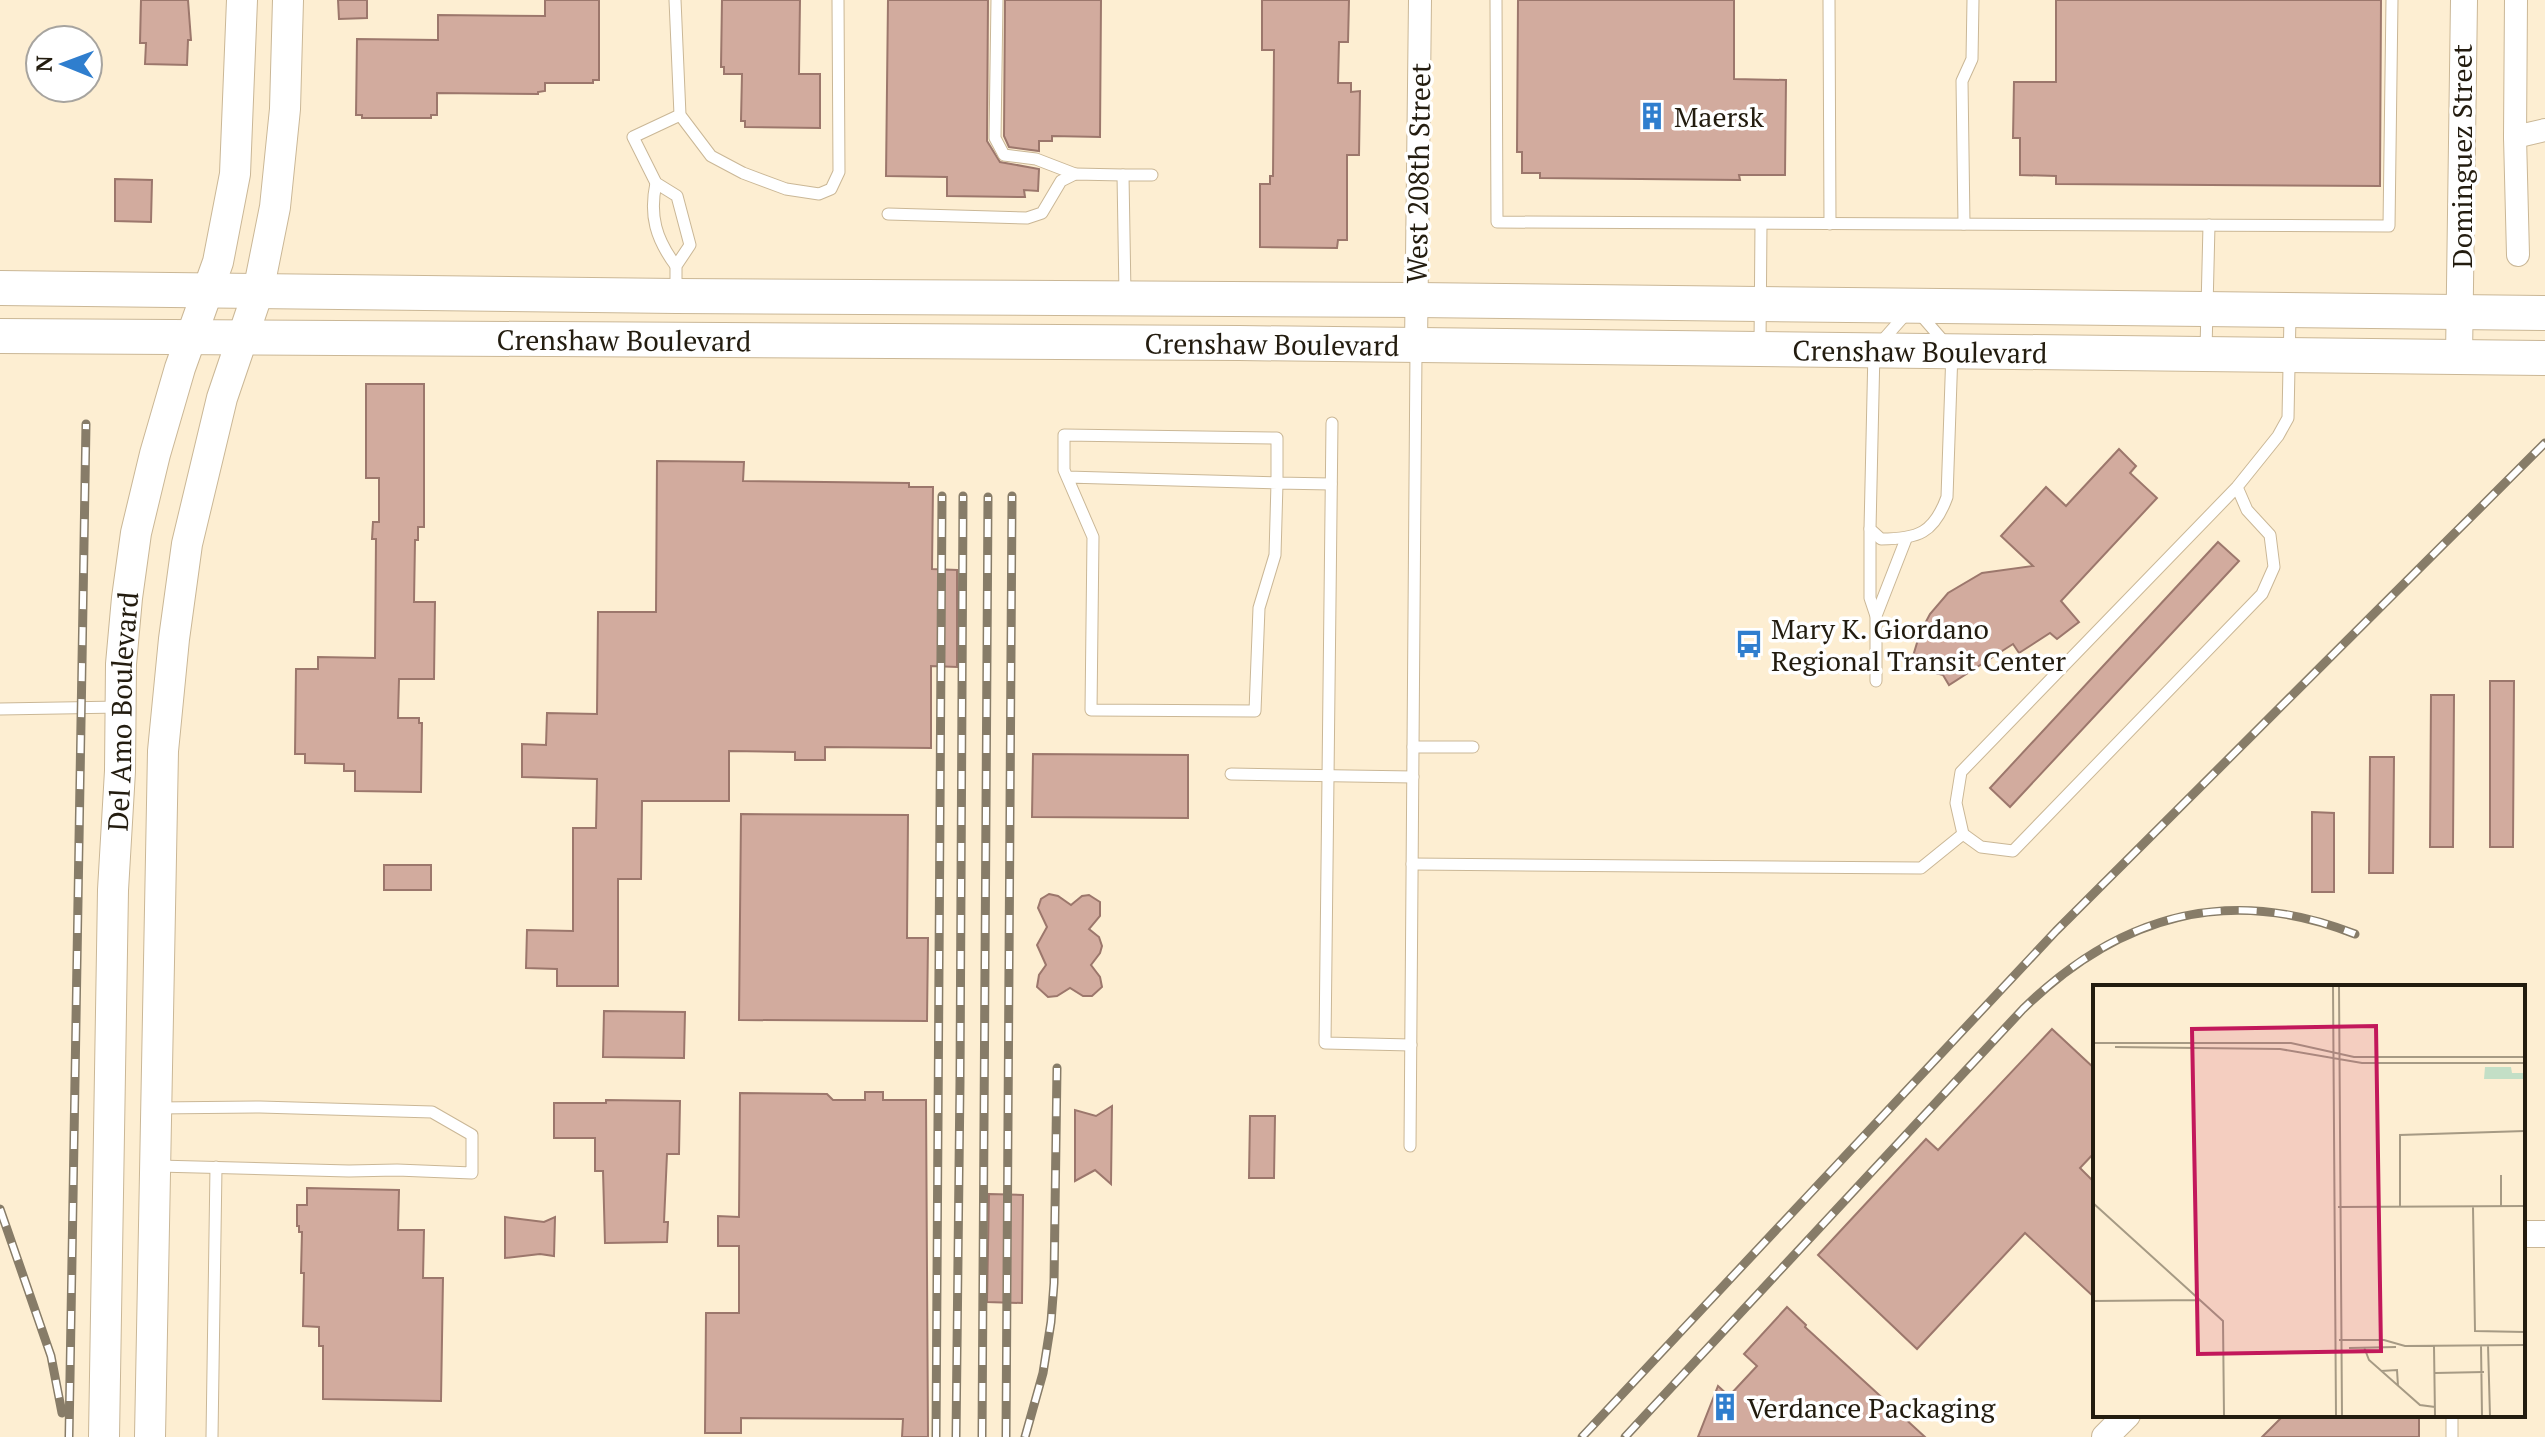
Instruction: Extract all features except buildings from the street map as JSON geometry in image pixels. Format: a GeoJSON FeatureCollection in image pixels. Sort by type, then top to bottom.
{"type":"FeatureCollection","features":[{"type":"Feature","properties":{"kind":"main road","name":"Del Amo Boulevard"},"geometry":{"type":"LineString","coordinates":[[104,1437],[113,890],[120,771],[121,664],[136,533],[155,454],[218,262],[235,174],[242,0]]}},
{"type":"Feature","properties":{"kind":"main road","name":"Del Amo Boulevard"},"geometry":{"type":"LineString","coordinates":[[150,1437],[161,795],[174,639],[187,544],[196,504],[222,398],[258,292],[275,207],[284,123],[288,0]]}},
{"type":"Feature","properties":{"kind":"main road","name":"Crenshaw Boulevard"},"geometry":{"type":"LineString","coordinates":[[0,288],[258,292],[676,281],[1125,298],[2545,313]]}},
{"type":"Feature","properties":{"kind":"main road","name":"Crenshaw Boulevard"},"geometry":{"type":"LineString","coordinates":[[0,336],[2545,358]]}},
{"type":"Feature","properties":{"kind":"main road"},"geometry":{"type":"LineString","coordinates":[[113,890],[127,908],[132,930],[128,1138],[137,1157],[155,1166]]}},
{"type":"Feature","properties":{"kind":"street","name":"West 208th Street"},"geometry":{"type":"LineString","coordinates":[[1416,346],[1420,0]]}},
{"type":"Feature","properties":{"kind":"street","name":"Dominguez Street"},"geometry":{"type":"LineString","coordinates":[[2459,357],[2464,0]]}},
{"type":"Feature","properties":{"kind":"street","name":"Dominguez Street"},"geometry":{"type":"LineString","coordinates":[[2516,0],[2518,255]]}},
{"type":"Feature","properties":{"kind":"street"},"geometry":{"type":"LineString","coordinates":[[2515,137],[2545,130]]}},
{"type":"Feature","properties":{"kind":"street"},"geometry":{"type":"LineString","coordinates":[[2105,1437],[2125,1423]]}},
{"type":"Feature","properties":{"kind":"lane"},"geometry":{"type":"LineString","coordinates":[[675,0],[680,115],[711,156],[743,173],[786,189],[819,194],[831,189],[839,172],[838,0]]}},
{"type":"Feature","properties":{"kind":"lane"},"geometry":{"type":"LineString","coordinates":[[997,0],[995,138],[1004,155],[1036,159],[1075,174],[1152,175]]}},
{"type":"Feature","properties":{"kind":"lane"},"geometry":{"type":"LineString","coordinates":[[1496,0],[1497,222],[2389,226],[2392,0]]}},
{"type":"Feature","properties":{"kind":"lane"},"geometry":{"type":"LineString","coordinates":[[1829,0],[1830,224]]}},
{"type":"Feature","properties":{"kind":"lane"},"geometry":{"type":"LineString","coordinates":[[1964,224],[1962,81],[1972,59],[1973,0]]}},
{"type":"Feature","properties":{"kind":"lane"},"geometry":{"type":"LineString","coordinates":[[676,281],[690,245],[677,196],[656,183],[633,137],[680,115]]}},
{"type":"Feature","properties":{"kind":"lane"},"geometry":{"type":"LineString","coordinates":[[888,214],[1027,218],[1042,213],[1061,181],[1075,174]]}},
{"type":"Feature","properties":{"kind":"lane"},"geometry":{"type":"LineString","coordinates":[[1123,175],[1125,298]]}},
{"type":"Feature","properties":{"kind":"lane"},"geometry":{"type":"LineString","coordinates":[[656,183],[651,206],[662,247],[676,281]]}},
{"type":"Feature","properties":{"kind":"lane"},"geometry":{"type":"LineString","coordinates":[[1760,349],[1761,224]]}},
{"type":"Feature","properties":{"kind":"lane"},"geometry":{"type":"LineString","coordinates":[[2206,354],[2209,225]]}},
{"type":"Feature","properties":{"kind":"lane"},"geometry":{"type":"LineString","coordinates":[[1870,529],[1881,539],[1906,539],[1927,530],[1941,514],[1947,497],[1952,351],[1913,306],[1874,350],[1870,529],[1870,598],[1876,616],[1876,681]]}},
{"type":"Feature","properties":{"kind":"lane"},"geometry":{"type":"LineString","coordinates":[[2237,487],[2247,510],[2270,535],[2274,567],[2262,594],[2013,851],[1981,847],[1963,834],[1956,803],[1961,772],[2237,487],[2278,436],[2288,418],[2290,310]]}},
{"type":"Feature","properties":{"kind":"lane"},"geometry":{"type":"LineString","coordinates":[[1410,1146],[1416,346]]}},
{"type":"Feature","properties":{"kind":"lane"},"geometry":{"type":"LineString","coordinates":[[1332,423],[1325,1043],[1411,1045]]}},
{"type":"Feature","properties":{"kind":"lane"},"geometry":{"type":"LineString","coordinates":[[1064,435],[1277,438],[1277,483],[1275,555],[1259,608],[1255,711],[1091,710],[1093,537],[1064,470],[1064,435]]}},
{"type":"Feature","properties":{"kind":"lane"},"geometry":{"type":"LineString","coordinates":[[1067,477],[1331,484]]}},
{"type":"Feature","properties":{"kind":"lane"},"geometry":{"type":"LineString","coordinates":[[1876,616],[1906,539]]}},
{"type":"Feature","properties":{"kind":"lane"},"geometry":{"type":"LineString","coordinates":[[0,709],[120,707]]}},
{"type":"Feature","properties":{"kind":"lane"},"geometry":{"type":"LineString","coordinates":[[1413,747],[1473,747]]}},
{"type":"Feature","properties":{"kind":"lane"},"geometry":{"type":"LineString","coordinates":[[1231,774],[1413,777]]}},
{"type":"Feature","properties":{"kind":"lane"},"geometry":{"type":"LineString","coordinates":[[1412,864],[1921,868],[1963,834]]}},
{"type":"Feature","properties":{"kind":"lane"},"geometry":{"type":"LineString","coordinates":[[155,1166],[472,1173],[472,1135],[432,1112],[260,1107],[156,1108]]}},
{"type":"Feature","properties":{"kind":"lane"},"geometry":{"type":"LineString","coordinates":[[212,1437],[216,1167]]}},
{"type":"Feature","properties":{"kind":"railway"},"geometry":{"type":"LineString","coordinates":[[69,1437],[86,424]]}},
{"type":"Feature","properties":{"kind":"railway"},"geometry":{"type":"LineString","coordinates":[[1582,1437],[2056,931],[2545,443]]}},
{"type":"Feature","properties":{"kind":"railway"},"geometry":{"type":"LineString","coordinates":[[936,1437],[942,496]]}},
{"type":"Feature","properties":{"kind":"railway"},"geometry":{"type":"LineString","coordinates":[[956,1437],[963,496]]}},
{"type":"Feature","properties":{"kind":"railway"},"geometry":{"type":"LineString","coordinates":[[1006,1437],[1012,496]]}},
{"type":"Feature","properties":{"kind":"railway"},"geometry":{"type":"LineString","coordinates":[[982,1437],[988,497]]}},
{"type":"Feature","properties":{"kind":"railway"},"geometry":{"type":"LineString","coordinates":[[1625,1437],[2023,1009],[2060,977],[2098,951],[2137,931],[2177,918],[2219,911],[2263,911],[2308,919],[2355,934]]}},
{"type":"Feature","properties":{"kind":"railway"},"geometry":{"type":"LineString","coordinates":[[1025,1437],[1043,1373],[1051,1322],[1057,1068]]}},
{"type":"Feature","properties":{"kind":"railway"},"geometry":{"type":"LineString","coordinates":[[0,1209],[51,1356],[62,1413]]}},
{"type":"Feature","properties":{"kind":"place","name":"Maersk"},"geometry":{"type":"Point","coordinates":[1652,116]}},
{"type":"Feature","properties":{"kind":"place","name":"Mary K. Giordano Regional Transit Center"},"geometry":{"type":"Point","coordinates":[1749,644]}},
{"type":"Feature","properties":{"kind":"place","name":"Verdance Packaging"},"geometry":{"type":"Point","coordinates":[1725,1407]}}]}
